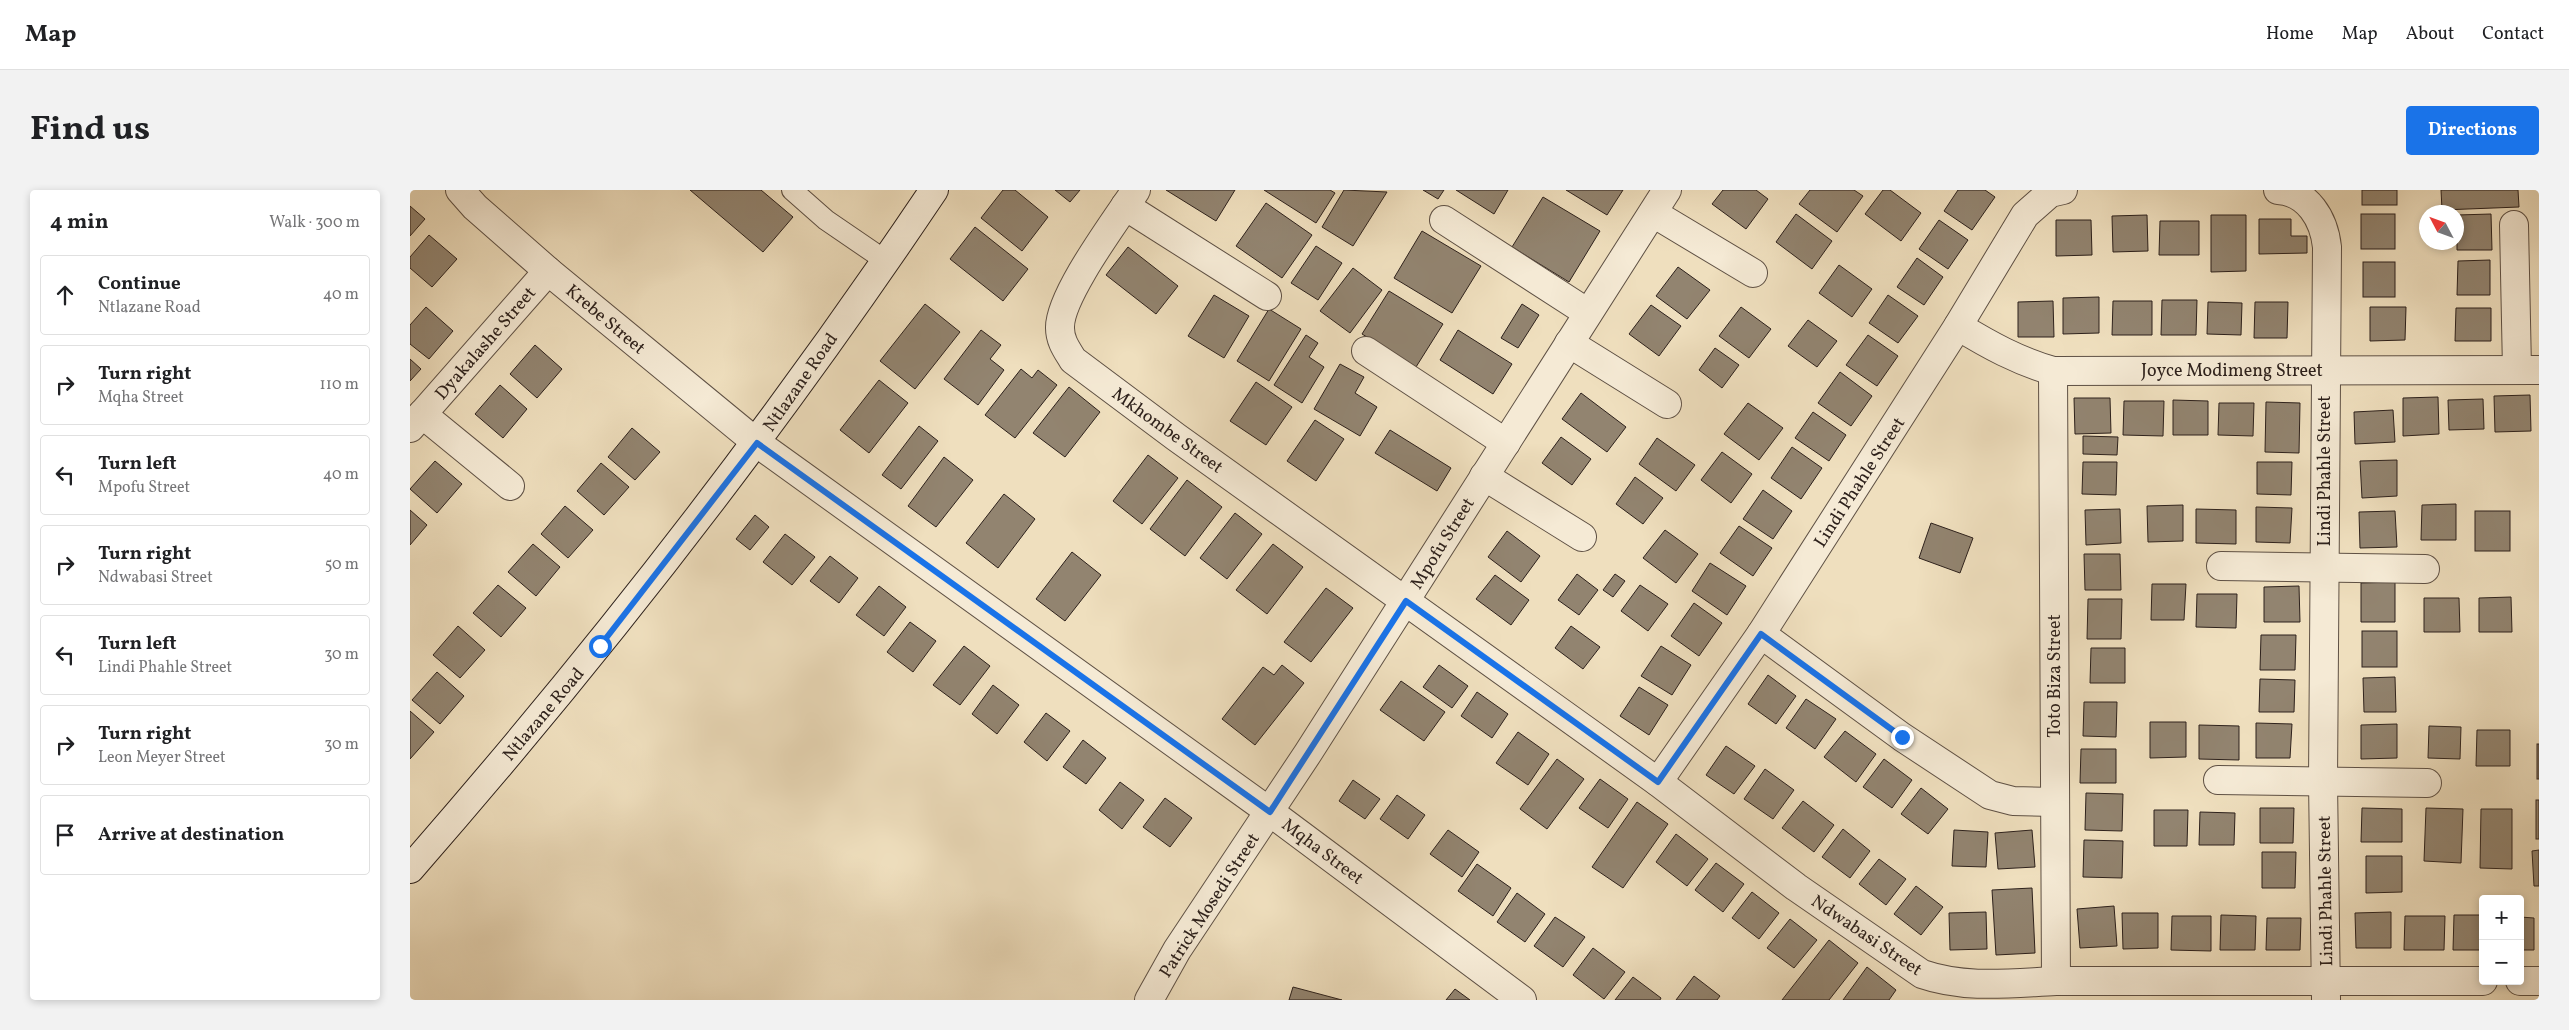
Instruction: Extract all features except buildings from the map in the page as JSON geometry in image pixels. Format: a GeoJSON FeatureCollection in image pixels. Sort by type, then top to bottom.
{"type":"FeatureCollection","features":[{"type":"Feature","properties":{"kind":"street","name":"Krebe Street"},"geometry":{"type":"LineString","coordinates":[[460,190],[475,207],[548,271],[757,443]]}},
{"type":"Feature","properties":{"kind":"street","name":"Ntlazane Road"},"geometry":{"type":"LineString","coordinates":[[410,869],[510,754],[600,646],[757,443],[934,190]]}},
{"type":"Feature","properties":{"kind":"street","name":"Mpofu Street"},"geometry":{"type":"LineString","coordinates":[[1270,812],[1667,190]]}},
{"type":"Feature","properties":{"kind":"street","name":"Lindi Phahle Street"},"geometry":{"type":"LineString","coordinates":[[1658,782],[1761,634],[1958,326],[2025,215],[2050,193],[2063,190]]}},
{"type":"Feature","properties":{"kind":"street","name":"Lindi Phahle Street"},"geometry":{"type":"LineString","coordinates":[[2278,190],[2288,191],[2306,201],[2319,215],[2326,232],[2323,781],[2326,991]]}},
{"type":"Feature","properties":{"kind":"street","name":"Mkhombe Street"},"geometry":{"type":"LineString","coordinates":[[1267,296],[1131,198],[1088,264],[1063,313],[1060,328],[1064,346],[1073,360],[1176,437],[1406,601]]}},
{"type":"Feature","properties":{"kind":"street"},"geometry":{"type":"LineString","coordinates":[[1653,213],[1753,273]]}},
{"type":"Feature","properties":{"kind":"street"},"geometry":{"type":"LineString","coordinates":[[1444,220],[1588,313]]}},
{"type":"Feature","properties":{"kind":"street","name":"Joyce Modimeng Street"},"geometry":{"type":"LineString","coordinates":[[1958,326],[1999,351],[2024,362],[2053,371],[2528,369],[2514,225]]}},
{"type":"Feature","properties":{"kind":"street","name":"Dyakalashe Street"},"geometry":{"type":"LineString","coordinates":[[510,486],[416,421],[548,271]]}},
{"type":"Feature","properties":{"kind":"street"},"geometry":{"type":"LineString","coordinates":[[1569,343],[1667,404]]}},
{"type":"Feature","properties":{"kind":"street"},"geometry":{"type":"LineString","coordinates":[[1366,351],[1506,443]]}},
{"type":"Feature","properties":{"kind":"street","name":"Toto Biza Street"},"geometry":{"type":"LineString","coordinates":[[2053,371],[2056,981]]}},
{"type":"Feature","properties":{"kind":"street","name":"Mqha Street"},"geometry":{"type":"LineString","coordinates":[[757,443],[1270,812],[1522,1000]]}},
{"type":"Feature","properties":{"kind":"street"},"geometry":{"type":"LineString","coordinates":[[1484,476],[1582,537]]}},
{"type":"Feature","properties":{"kind":"street","name":"Lindi Phahle Street"},"geometry":{"type":"LineString","coordinates":[[2221,566],[2425,569]]}},
{"type":"Feature","properties":{"kind":"street","name":"Ndwabasi Street"},"geometry":{"type":"LineString","coordinates":[[1406,601],[1658,782],[1796,887],[1922,974],[1941,980],[1987,984],[2056,981],[2326,991],[2479,981]]}},
{"type":"Feature","properties":{"kind":"street"},"geometry":{"type":"LineString","coordinates":[[1761,634],[1902,737],[1990,795],[2013,801],[2054,802]]}},
{"type":"Feature","properties":{"kind":"street"},"geometry":{"type":"LineString","coordinates":[[2218,780],[2428,783]]}},
{"type":"Feature","properties":{"kind":"street","name":"Patrick Mosedi Street"},"geometry":{"type":"LineString","coordinates":[[1149,1000],[1177,950],[1270,812]]}},
{"type":"Feature","properties":{"kind":"street"},"geometry":{"type":"LineString","coordinates":[[2524,981],[2539,981]]}},
{"type":"Feature","properties":{"kind":"lane"},"geometry":{"type":"LineString","coordinates":[[792,190],[826,220],[886,260]]}},
{"type":"Feature","properties":{"kind":"route"},"geometry":{"type":"LineString","coordinates":[[600,646],[757,443],[1270,812],[1406,601],[1658,782],[1761,634],[1902,737]]}}]}
